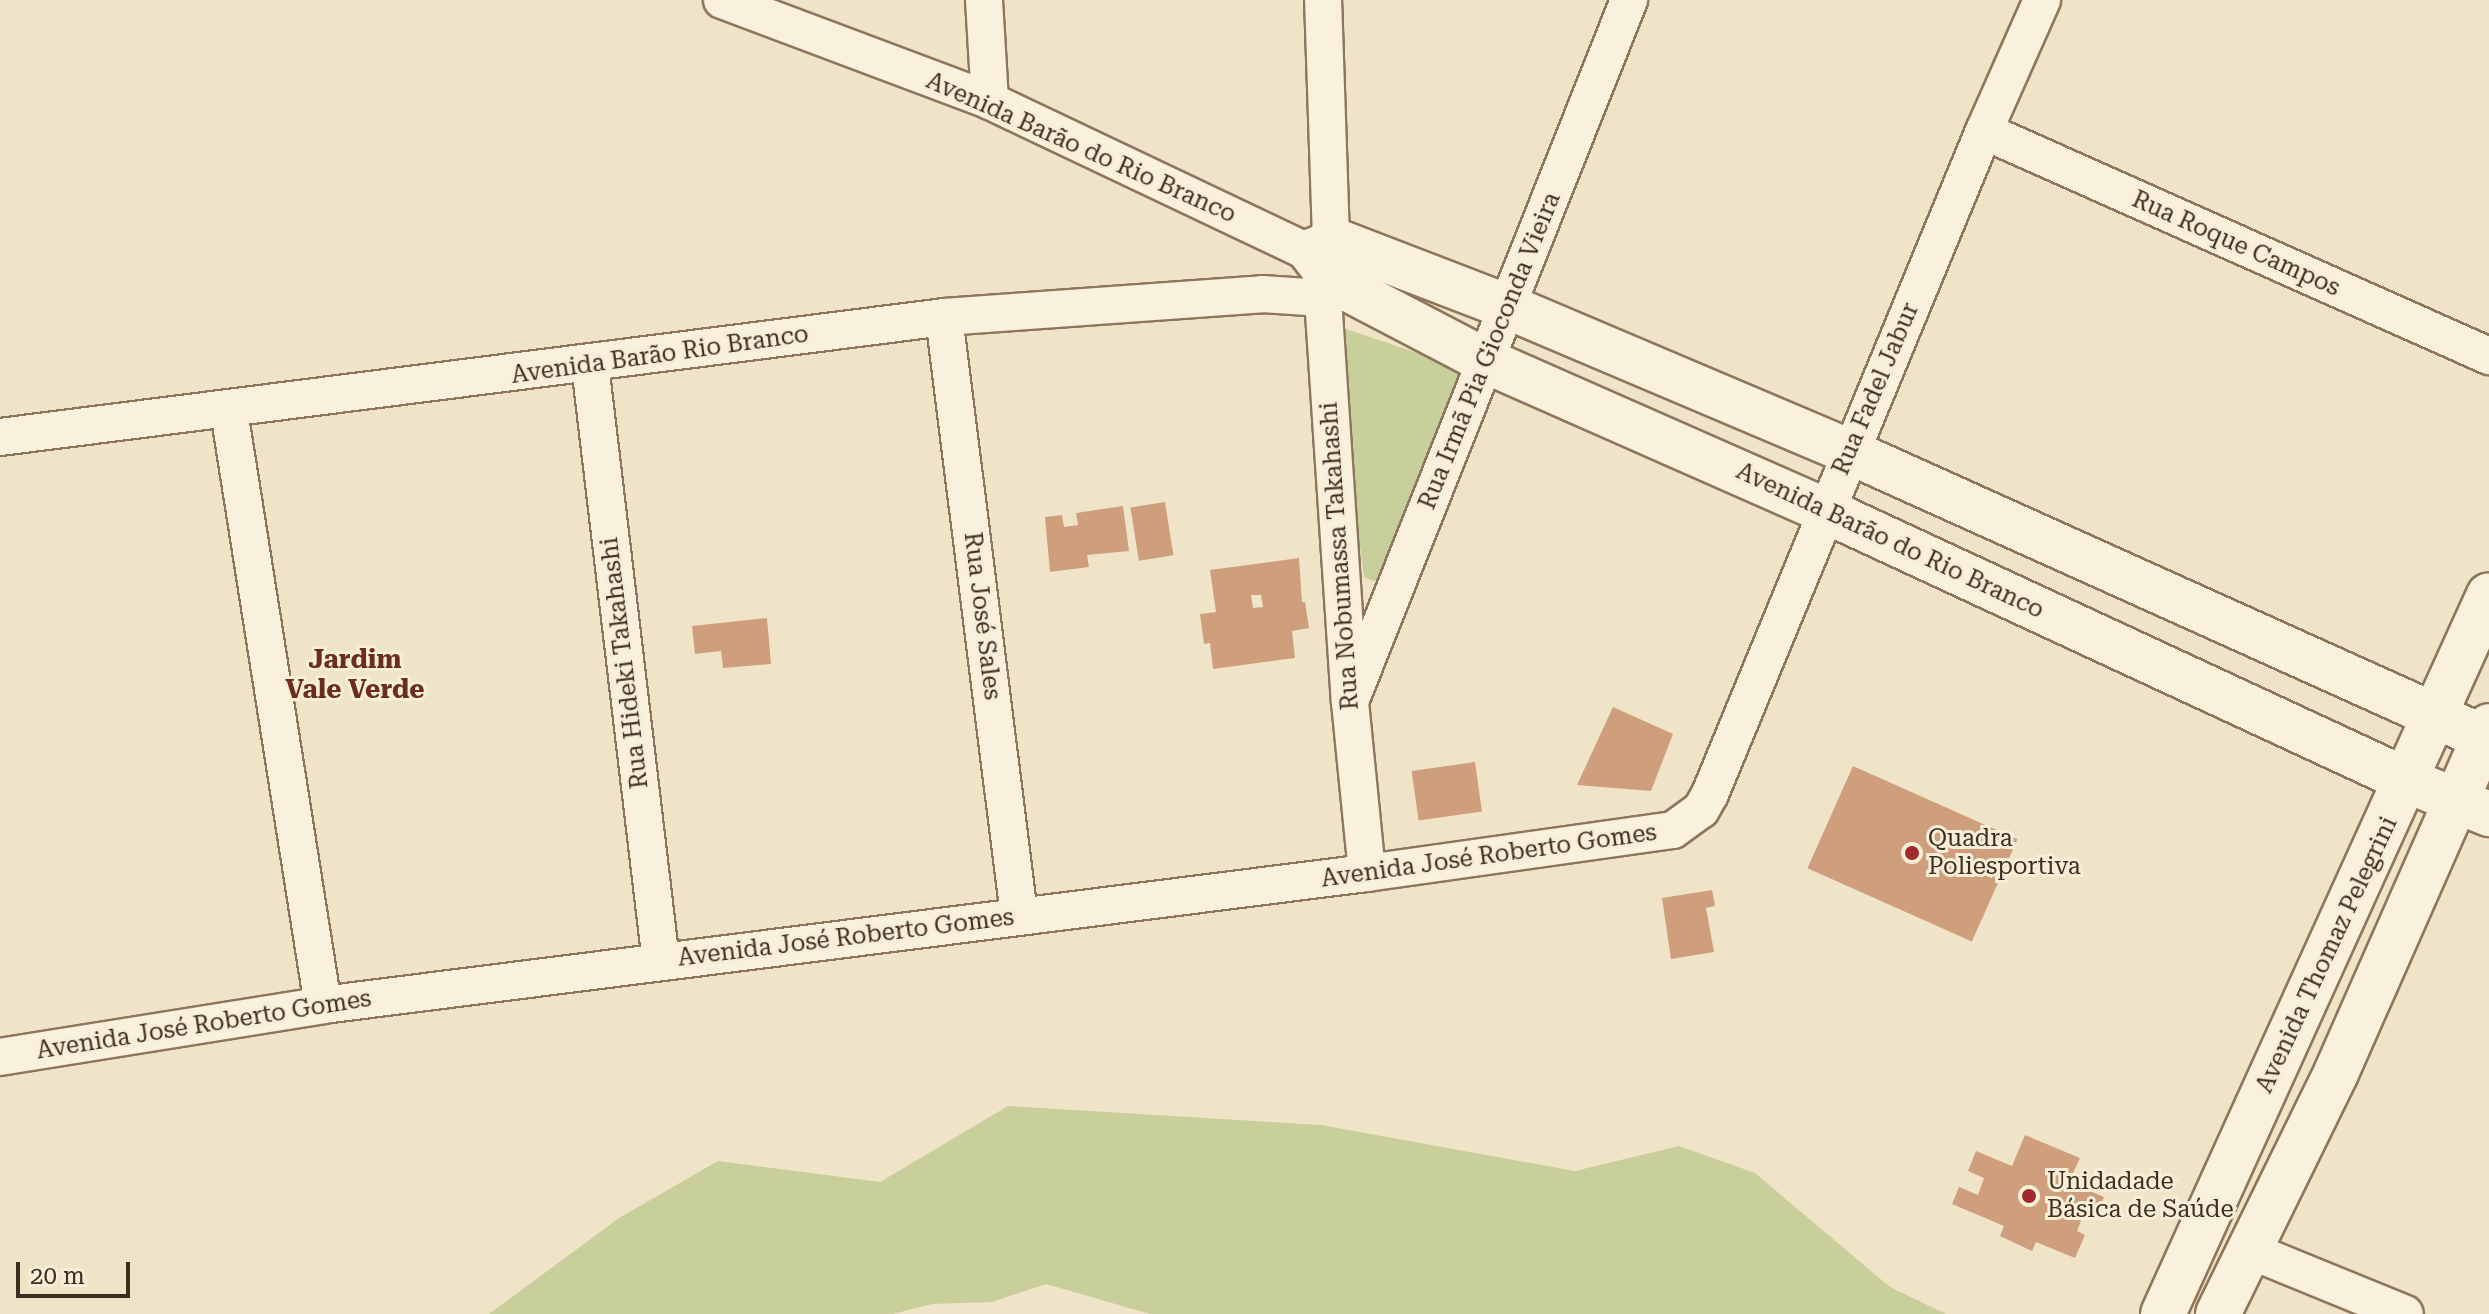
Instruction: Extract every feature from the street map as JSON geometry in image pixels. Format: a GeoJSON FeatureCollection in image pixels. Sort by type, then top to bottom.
{"type":"FeatureCollection","features":[{"type":"Feature","properties":{"kind":"street","name":"Avenida Barão do Rio Branco"},"geometry":{"type":"LineString","coordinates":[[722,0],[990,101],[1320,266],[1486,361],[1826,511],[2406,780],[2473,807]]}},
{"type":"Feature","properties":{"kind":"street"},"geometry":{"type":"LineString","coordinates":[[984,0],[990,101]]}},
{"type":"Feature","properties":{"kind":"street","name":"Rua Nobumassa Takahashi"},"geometry":{"type":"LineString","coordinates":[[1323,0],[1320,266],[1350,702],[1367,873]]}},
{"type":"Feature","properties":{"kind":"street","name":"Rua Irmã Pia Gioconda Vieira"},"geometry":{"type":"LineString","coordinates":[[1350,702],[1629,0]]}},
{"type":"Feature","properties":{"kind":"street","name":"Rua Fadel Jabur"},"geometry":{"type":"LineString","coordinates":[[1691,820],[1710,794],[1984,131],[2042,0]]}},
{"type":"Feature","properties":{"kind":"street","name":"Rua Roque Campos"},"geometry":{"type":"LineString","coordinates":[[1984,131],[2489,356]]}},
{"type":"Feature","properties":{"kind":"street","name":"Avenida Barão do Rio Branco"},"geometry":{"type":"LineString","coordinates":[[1320,266],[1508,307],[1850,452],[2434,715],[2487,735]]}},
{"type":"Feature","properties":{"kind":"street","name":"Avenida Barão Rio Branco"},"geometry":{"type":"LineString","coordinates":[[0,437],[229,411],[944,317],[1262,294],[1320,266]]}},
{"type":"Feature","properties":{"kind":"street","name":"Rua José Sales"},"geometry":{"type":"LineString","coordinates":[[944,317],[1019,915]]}},
{"type":"Feature","properties":{"kind":"street","name":"Rua Hideki Takahashi"},"geometry":{"type":"LineString","coordinates":[[590,365],[661,962]]}},
{"type":"Feature","properties":{"kind":"street"},"geometry":{"type":"LineString","coordinates":[[229,411],[323,1005]]}},
{"type":"Feature","properties":{"kind":"street","name":"Avenida Thomaz Pelegrini"},"geometry":{"type":"LineString","coordinates":[[2163,1314],[2489,595]]}},
{"type":"Feature","properties":{"kind":"street"},"geometry":{"type":"LineString","coordinates":[[2218,1314],[2336,1073],[2473,807],[2487,735]]}},
{"type":"Feature","properties":{"kind":"street","name":"Avenida José Roberto Gomes"},"geometry":{"type":"LineString","coordinates":[[0,1057],[323,1005],[1367,873],[1656,833],[1673,830],[1691,820]]}},
{"type":"Feature","properties":{"kind":"street"},"geometry":{"type":"LineString","coordinates":[[2251,1251],[2405,1314]]}},
{"type":"Feature","properties":{"kind":"green space"},"geometry":{"type":"Polygon","coordinates":[[[1346,329],[1462,368],[1468,378],[1383,579],[1373,581],[1364,577],[1334,349],[1338,332],[1346,329]]]}},
{"type":"Feature","properties":{"kind":"green space"},"geometry":{"type":"Polygon","coordinates":[[[1008,1106],[1321,1125],[1575,1171],[1679,1146],[1755,1173],[1890,1287],[1946,1314],[1150,1314],[1046,1284],[992,1302],[932,1304],[893,1314],[489,1314],[619,1218],[718,1161],[880,1182],[1008,1106]]]}},
{"type":"Feature","properties":{"kind":"building"},"geometry":{"type":"Polygon","coordinates":[[[1165,502],[1173,555],[1139,561],[1130,507],[1165,502]]]}},
{"type":"Feature","properties":{"kind":"building"},"geometry":{"type":"Polygon","coordinates":[[[1123,506],[1129,551],[1087,555],[1089,567],[1050,572],[1045,517],[1062,515],[1064,527],[1078,525],[1076,513],[1123,506]]]}},
{"type":"Feature","properties":{"kind":"building"},"geometry":{"type":"Polygon","coordinates":[[[1299,558],[1302,602],[1305,602],[1309,628],[1292,631],[1295,658],[1213,669],[1210,643],[1204,644],[1200,614],[1216,612],[1210,570],[1299,558]],[[1251,595],[1253,608],[1263,607],[1261,595],[1251,595]]]}},
{"type":"Feature","properties":{"kind":"building"},"geometry":{"type":"Polygon","coordinates":[[[767,618],[771,664],[723,668],[721,651],[695,654],[692,626],[767,618]]]}},
{"type":"Feature","properties":{"kind":"building"},"geometry":{"type":"Polygon","coordinates":[[[1613,707],[1673,734],[1651,791],[1577,785],[1613,707]]]}},
{"type":"Feature","properties":{"kind":"building"},"geometry":{"type":"Polygon","coordinates":[[[1475,762],[1482,812],[1419,820],[1412,771],[1475,762]]]}},
{"type":"Feature","properties":{"kind":"building","name":"Quadra Poliesportiva"},"geometry":{"type":"Polygon","coordinates":[[[1853,766],[2017,839],[1972,942],[1807,868],[1853,766]]]}},
{"type":"Feature","properties":{"kind":"building"},"geometry":{"type":"Polygon","coordinates":[[[1712,890],[1715,906],[1706,908],[1714,952],[1671,959],[1662,898],[1712,890]]]}},
{"type":"Feature","properties":{"kind":"building","name":"Unidadade Básica de Saúde"},"geometry":{"type":"Polygon","coordinates":[[[2025,1135],[2080,1158],[2069,1182],[2104,1197],[2095,1219],[2084,1214],[2077,1231],[2085,1235],[2075,1258],[2036,1242],[2032,1251],[2000,1236],[2004,1226],[1952,1204],[1959,1187],[1978,1195],[1984,1178],[1968,1171],[1976,1151],[2012,1166],[2025,1135]]]}},
{"type":"Feature","properties":{"kind":"place","name":"Quadra Poliesportiva"},"geometry":{"type":"Point","coordinates":[1912,853]}},
{"type":"Feature","properties":{"kind":"place","name":"Unidadade Básica de Saúde"},"geometry":{"type":"Point","coordinates":[2029,1196]}},
{"type":"Feature","properties":{"kind":"district","name":"Jardim Vale Verde"},"geometry":{"type":"Point","coordinates":[355,675]}}]}
